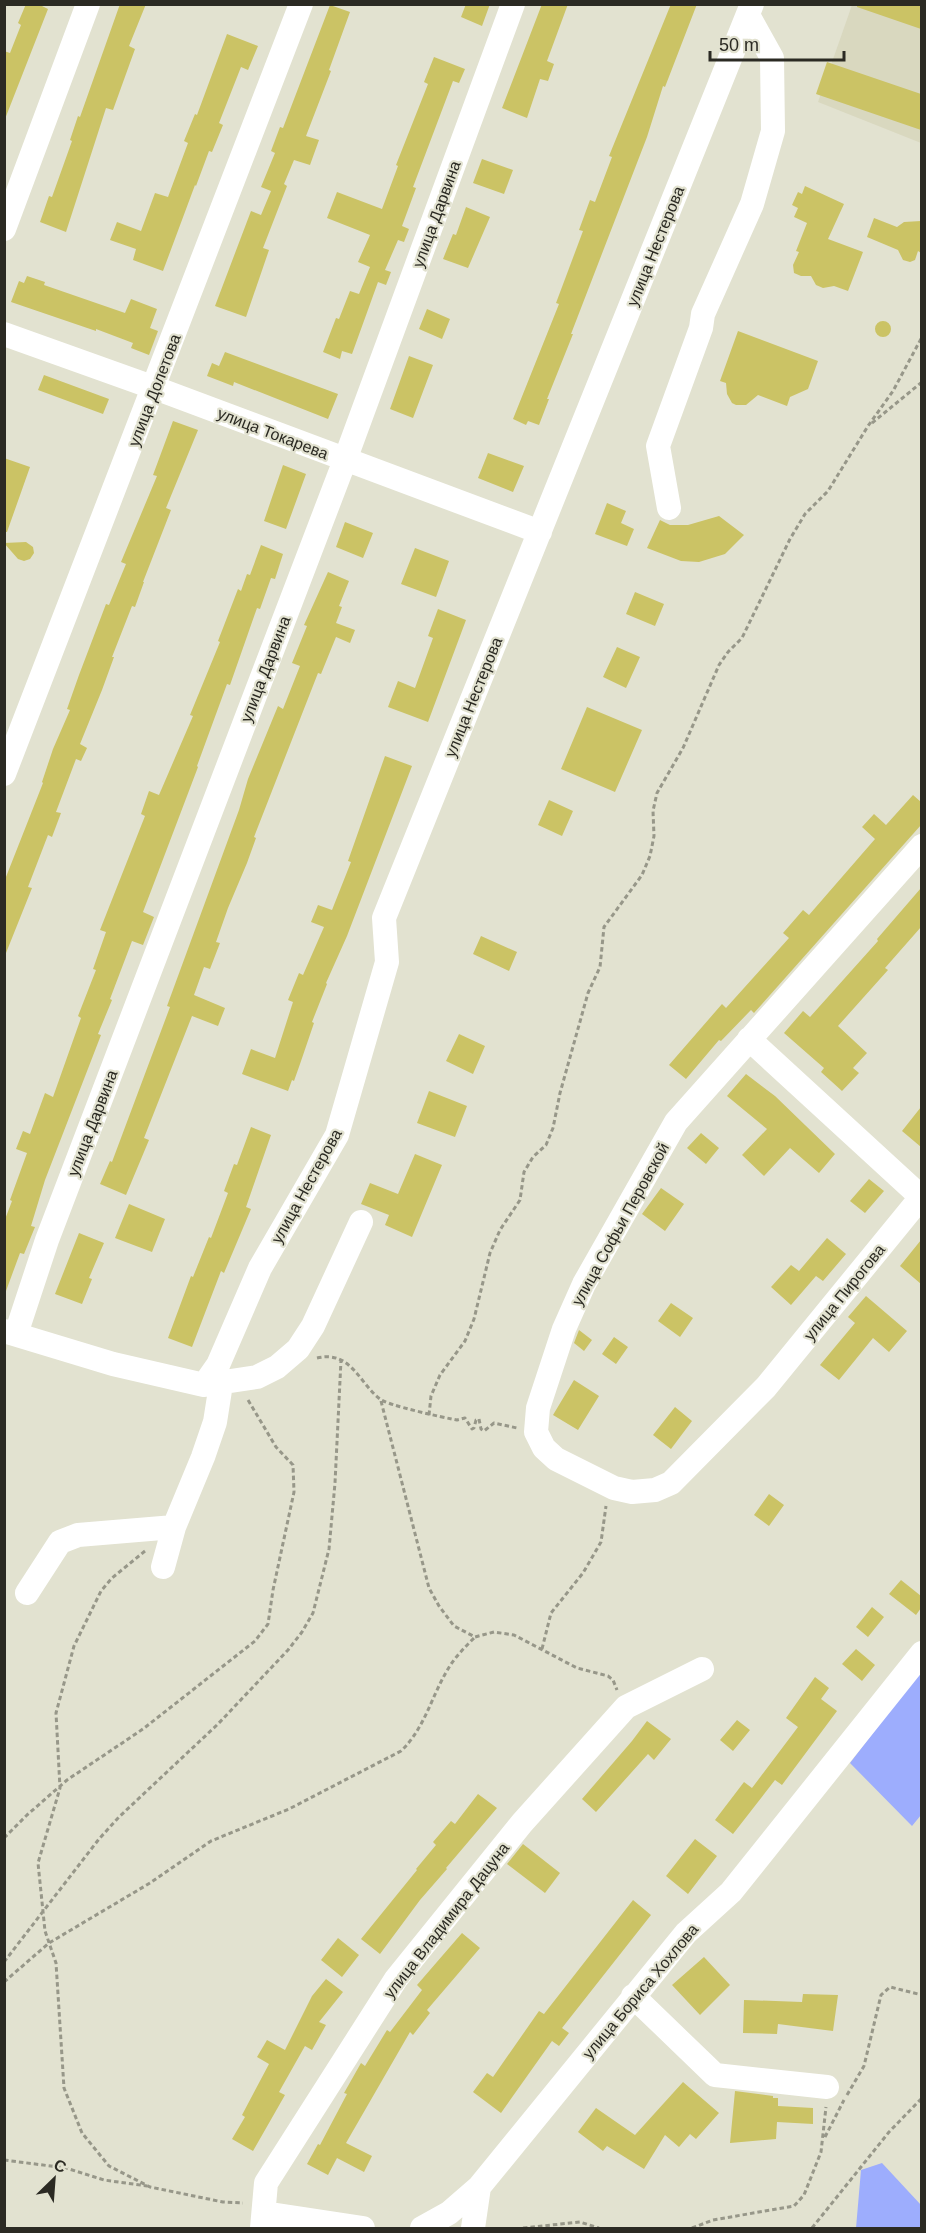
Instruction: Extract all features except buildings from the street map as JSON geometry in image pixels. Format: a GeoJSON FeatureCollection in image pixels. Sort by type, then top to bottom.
{"type":"FeatureCollection","features":[{"type":"Feature","properties":{"kind":"street"},"geometry":{"type":"LineString","coordinates":[[4,229],[88,4]]}},
{"type":"Feature","properties":{"kind":"street","name":"улица Долетова"},"geometry":{"type":"LineString","coordinates":[[4,774],[155,388],[301,4]]}},
{"type":"Feature","properties":{"kind":"street","name":"улица Дарвина"},"geometry":{"type":"LineString","coordinates":[[10,1333],[345,460],[513,4]]}},
{"type":"Feature","properties":{"kind":"street"},"geometry":{"type":"LineString","coordinates":[[669,508],[658,446],[703,314],[752,204],[773,131],[772,58],[750,10]]}},
{"type":"Feature","properties":{"kind":"street","name":"улица Нестерова"},"geometry":{"type":"LineString","coordinates":[[220,1384],[218,1365],[260,1268],[337,1135],[387,962],[384,918],[750,10]]}},
{"type":"Feature","properties":{"kind":"street","name":"улица Токарева"},"geometry":{"type":"LineString","coordinates":[[4,334],[540,532]]}},
{"type":"Feature","properties":{"kind":"street","name":"улица Софьи Перовской"},"geometry":{"type":"LineString","coordinates":[[536,1432],[538,1408],[564,1329],[584,1284],[676,1122],[921,846]]}},
{"type":"Feature","properties":{"kind":"street"},"geometry":{"type":"LineString","coordinates":[[749,1038],[921,1196]]}},
{"type":"Feature","properties":{"kind":"street","name":"улица Пирогова"},"geometry":{"type":"LineString","coordinates":[[614,1488],[632,1492],[655,1490],[671,1483],[766,1387],[921,1196]]}},
{"type":"Feature","properties":{"kind":"street"},"geometry":{"type":"LineString","coordinates":[[10,1333],[113,1364],[220,1384],[257,1377],[277,1367],[298,1349],[313,1326],[361,1222]]}},
{"type":"Feature","properties":{"kind":"street"},"geometry":{"type":"LineString","coordinates":[[163,1567],[174,1527],[212,1431],[220,1384]]}},
{"type":"Feature","properties":{"kind":"street"},"geometry":{"type":"LineString","coordinates":[[536,1432],[543,1448],[556,1459],[614,1488]]}},
{"type":"Feature","properties":{"kind":"street"},"geometry":{"type":"LineString","coordinates":[[27,1593],[60,1542],[78,1535],[174,1527]]}},
{"type":"Feature","properties":{"kind":"street","name":"улица Бориса Хохлова"},"geometry":{"type":"LineString","coordinates":[[472,2229],[479,2187],[686,1933],[731,1892],[921,1653]]}},
{"type":"Feature","properties":{"kind":"street","name":"улица Владимира Дацуна"},"geometry":{"type":"LineString","coordinates":[[263,2221],[266,2183],[396,1979],[522,1823],[626,1707],[702,1669]]}},
{"type":"Feature","properties":{"kind":"street"},"geometry":{"type":"LineString","coordinates":[[633,1996],[715,2075],[827,2087]]}},
{"type":"Feature","properties":{"kind":"street"},"geometry":{"type":"LineString","coordinates":[[422,2229],[449,2213],[479,2187]]}},
{"type":"Feature","properties":{"kind":"street"},"geometry":{"type":"LineString","coordinates":[[263,2221],[363,2229]]}},
{"type":"Feature","properties":{"kind":"path"},"geometry":{"type":"LineString","coordinates":[[429,1414],[431,1396],[440,1375],[465,1341],[474,1318],[490,1253],[500,1230],[520,1200],[524,1172],[533,1157],[546,1145],[554,1128],[560,1093],[588,993],[600,967],[604,927],[642,875],[650,856],[654,836],[653,811],[657,794],[683,748],[719,666],[728,652],[742,638],[790,539],[805,514],[828,491],[893,390],[921,337]]}},
{"type":"Feature","properties":{"kind":"path"},"geometry":{"type":"LineString","coordinates":[[868,426],[921,382]]}},
{"type":"Feature","properties":{"kind":"path"},"geometry":{"type":"LineString","coordinates":[[316,1358],[326,1355],[356,1370],[381,1401],[429,1588],[454,1626],[475,1637]]}},
{"type":"Feature","properties":{"kind":"path"},"geometry":{"type":"LineString","coordinates":[[4,1962],[99,1839],[119,1817],[218,1724],[288,1650],[313,1613],[329,1549],[335,1483],[340,1360]]}},
{"type":"Feature","properties":{"kind":"path"},"geometry":{"type":"LineString","coordinates":[[4,1838],[68,1780],[143,1729],[255,1641],[268,1624],[294,1492],[293,1465],[276,1447],[253,1407],[220,1384]]}},
{"type":"Feature","properties":{"kind":"path"},"geometry":{"type":"LineString","coordinates":[[381,1401],[457,1420],[465,1418],[472,1429],[476,1420],[479,1419],[481,1429],[484,1431],[494,1424],[536,1432]]}},
{"type":"Feature","properties":{"kind":"path"},"geometry":{"type":"LineString","coordinates":[[542,1649],[551,1613],[583,1574],[601,1542],[606,1508],[614,1488]]}},
{"type":"Feature","properties":{"kind":"path"},"geometry":{"type":"LineString","coordinates":[[150,2187],[108,2166],[82,2133],[64,2088],[56,1964],[42,1913],[38,1863],[60,1788],[56,1713],[74,1646],[105,1585],[174,1527]]}},
{"type":"Feature","properties":{"kind":"path"},"geometry":{"type":"LineString","coordinates":[[4,1982],[49,1943],[150,1883],[211,1841],[289,1809],[401,1751],[413,1739],[423,1722],[448,1669],[462,1649],[475,1637],[494,1632],[514,1635],[577,1668],[608,1676],[616,1686],[618,1695],[626,1707]]}},
{"type":"Feature","properties":{"kind":"path"},"geometry":{"type":"LineString","coordinates":[[824,2139],[864,2067],[881,1995],[890,1987],[921,1995]]}},
{"type":"Feature","properties":{"kind":"path"},"geometry":{"type":"LineString","coordinates":[[692,2229],[713,2220],[794,2206],[804,2195],[821,2152],[827,2087]]}},
{"type":"Feature","properties":{"kind":"path"},"geometry":{"type":"LineString","coordinates":[[812,2229],[890,2132],[921,2098]]}},
{"type":"Feature","properties":{"kind":"path"},"geometry":{"type":"LineString","coordinates":[[4,2160],[66,2168],[104,2180],[223,2202],[243,2203],[263,2221]]}},
{"type":"Feature","properties":{"kind":"path"},"geometry":{"type":"LineString","coordinates":[[523,2229],[580,2222],[599,2229]]}},
{"type":"Feature","properties":{"kind":"shaded area"},"geometry":{"type":"Polygon","coordinates":[[[852,5],[921,5],[921,143],[818,102],[852,5]]]}},
{"type":"Feature","properties":{"kind":"shaded area"},"geometry":{"type":"Polygon","coordinates":[[[921,1670],[921,1815],[912,1826],[850,1763],[921,1670]]]}},
{"type":"Feature","properties":{"kind":"shaded area"},"geometry":{"type":"Polygon","coordinates":[[[882,2163],[921,2205],[921,2228],[856,2228],[861,2170],[882,2163]]]}}]}
